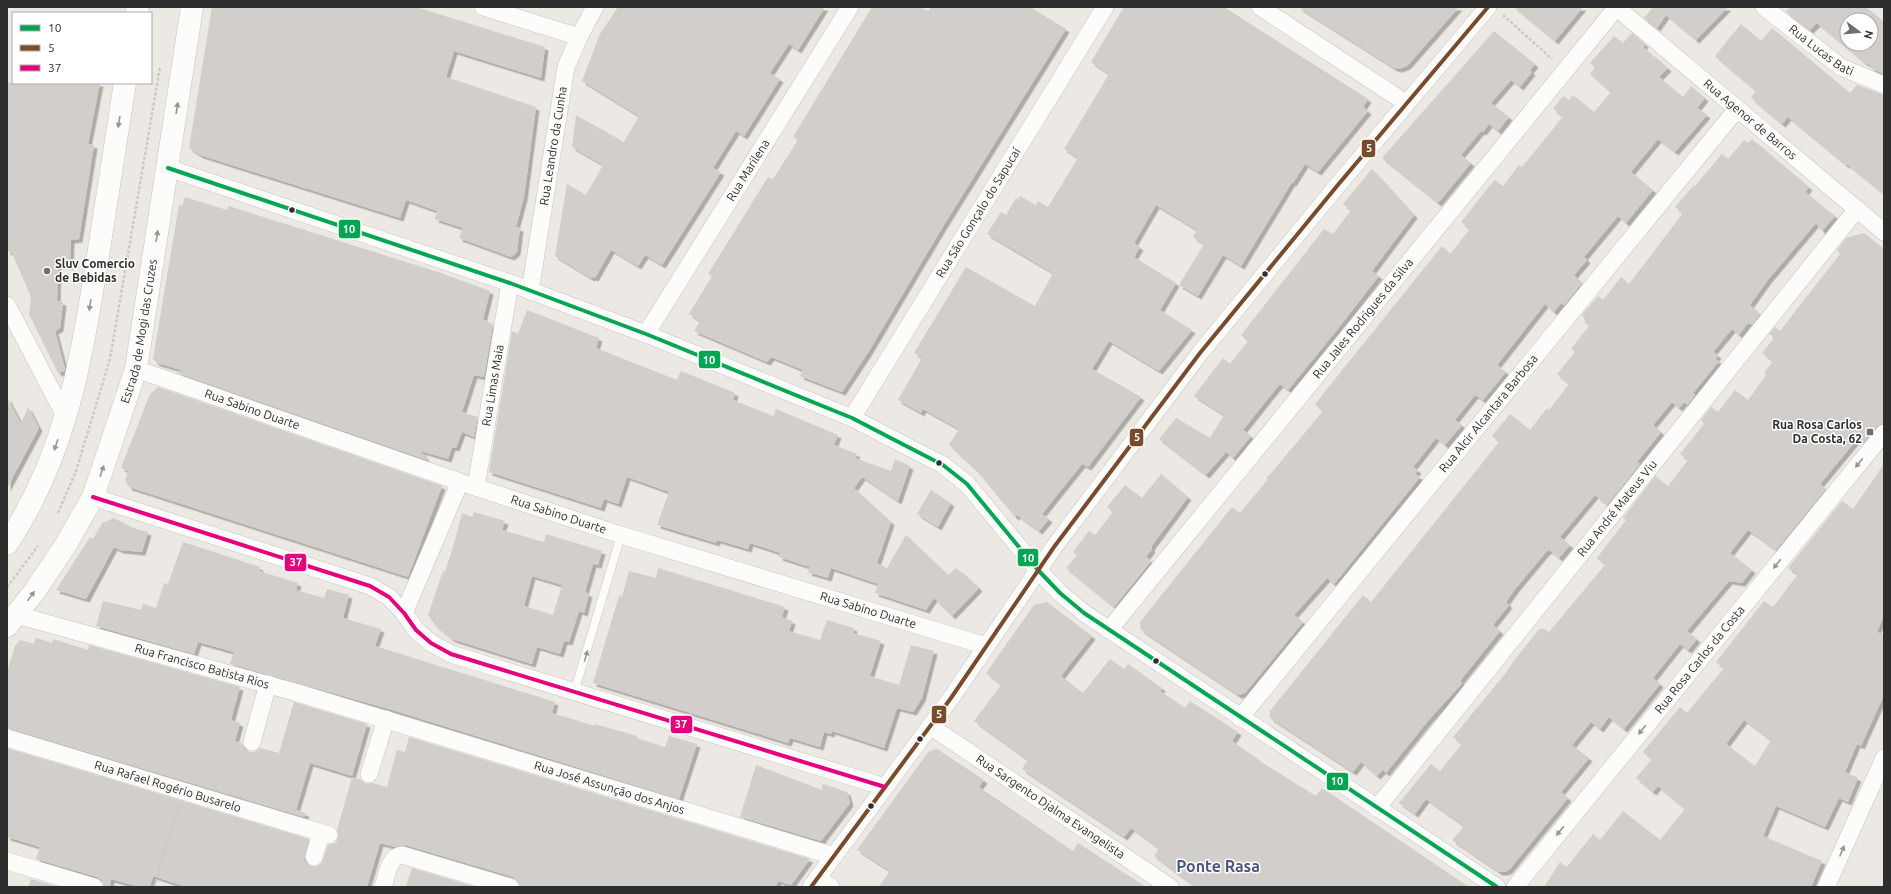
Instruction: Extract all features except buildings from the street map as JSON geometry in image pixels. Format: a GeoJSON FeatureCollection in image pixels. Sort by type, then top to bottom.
{"type":"FeatureCollection","features":[{"type":"Feature","properties":{"kind":"main road","name":"Estrada de Mogi das Cruzes"},"geometry":{"type":"LineString","coordinates":[[12,620],[65,546],[93,497],[136,369],[192,7]]}},
{"type":"Feature","properties":{"kind":"main road"},"geometry":{"type":"LineString","coordinates":[[7,544],[22,521],[48,470],[66,418],[81,359],[126,84]]}},
{"type":"Feature","properties":{"kind":"street"},"geometry":{"type":"LineString","coordinates":[[483,7],[579,37]]}},
{"type":"Feature","properties":{"kind":"street","name":"Rua Leandro da Cunha"},"geometry":{"type":"LineString","coordinates":[[530,291],[566,67],[579,37],[595,7]]}},
{"type":"Feature","properties":{"kind":"street","name":"Rua Marilena"},"geometry":{"type":"LineString","coordinates":[[646,334],[850,7]]}},
{"type":"Feature","properties":{"kind":"street","name":"Rua São Gonçalo do Sapucaí"},"geometry":{"type":"LineString","coordinates":[[852,418],[1105,7]]}},
{"type":"Feature","properties":{"kind":"street"},"geometry":{"type":"LineString","coordinates":[[1260,7],[1406,102]]}},
{"type":"Feature","properties":{"kind":"street","name":"Rua Jales Rodrigues da Silva"},"geometry":{"type":"LineString","coordinates":[[1109,630],[1617,7]]}},
{"type":"Feature","properties":{"kind":"street","name":"Rua Agenor de Barros"},"geometry":{"type":"LineString","coordinates":[[1617,7],[1884,232]]}},
{"type":"Feature","properties":{"kind":"street","name":"Rua Lucas Bati"},"geometry":{"type":"LineString","coordinates":[[1764,7],[1841,67],[1884,85]]}},
{"type":"Feature","properties":{"kind":"street"},"geometry":{"type":"LineString","coordinates":[[820,884],[834,856],[930,726],[1038,570],[1200,353],[1406,102],[1494,10]]}},
{"type":"Feature","properties":{"kind":"street","name":"Rua Alcir Alcantara Barbosa"},"geometry":{"type":"LineString","coordinates":[[1240,718],[1738,109]]}},
{"type":"Feature","properties":{"kind":"street"},"geometry":{"type":"LineString","coordinates":[[168,168],[510,283],[646,334],[852,418],[943,465],[967,484],[1038,570],[1060,593],[1084,613],[1240,718],[1497,887]]}},
{"type":"Feature","properties":{"kind":"street","name":"Rua André Mateus Viu"},"geometry":{"type":"LineString","coordinates":[[1377,808],[1857,210]]}},
{"type":"Feature","properties":{"kind":"street","name":"Rua Limas Maia"},"geometry":{"type":"LineString","coordinates":[[476,487],[510,283]]}},
{"type":"Feature","properties":{"kind":"street"},"geometry":{"type":"LineString","coordinates":[[7,305],[66,418]]}},
{"type":"Feature","properties":{"kind":"street","name":"Rua Sabino Duarte"},"geometry":{"type":"LineString","coordinates":[[136,369],[460,482],[621,535],[986,646]]}},
{"type":"Feature","properties":{"kind":"street","name":"Rua Rosa Carlos da Costa"},"geometry":{"type":"LineString","coordinates":[[1515,887],[1884,433]]}},
{"type":"Feature","properties":{"kind":"street"},"geometry":{"type":"LineString","coordinates":[[404,613],[460,482]]}},
{"type":"Feature","properties":{"kind":"street"},"geometry":{"type":"LineString","coordinates":[[93,497],[370,586],[388,597],[404,613],[416,630],[431,643],[451,654],[574,693],[885,787]]}},
{"type":"Feature","properties":{"kind":"street","name":"Rua Francisco Batista Rios"},"geometry":{"type":"LineString","coordinates":[[12,620],[268,684],[386,720]]}},
{"type":"Feature","properties":{"kind":"street"},"geometry":{"type":"LineString","coordinates":[[252,742],[268,684]]}},
{"type":"Feature","properties":{"kind":"street"},"geometry":{"type":"LineString","coordinates":[[369,774],[386,720]]}},
{"type":"Feature","properties":{"kind":"street","name":"Rua José Assunção dos Anjos"},"geometry":{"type":"LineString","coordinates":[[386,720],[834,856]]}},
{"type":"Feature","properties":{"kind":"street","name":"Rua Sargento Djalma Evangelista"},"geometry":{"type":"LineString","coordinates":[[930,726],[1170,887]]}},
{"type":"Feature","properties":{"kind":"street","name":"Rua Rafael Rogério Busarelo"},"geometry":{"type":"LineString","coordinates":[[7,738],[325,834],[314,857]]}},
{"type":"Feature","properties":{"kind":"street"},"geometry":{"type":"LineString","coordinates":[[1826,887],[1884,758]]}},
{"type":"Feature","properties":{"kind":"street"},"geometry":{"type":"LineString","coordinates":[[383,887],[391,860],[402,855],[510,887]]}},
{"type":"Feature","properties":{"kind":"street"},"geometry":{"type":"LineString","coordinates":[[7,861],[94,887]]}},
{"type":"Feature","properties":{"kind":"lane"},"geometry":{"type":"LineString","coordinates":[[574,693],[621,535]]}},
{"type":"Feature","properties":{"kind":"path"},"geometry":{"type":"LineString","coordinates":[[1494,10],[1565,72]]}},
{"type":"Feature","properties":{"kind":"path"},"geometry":{"type":"LineString","coordinates":[[154,887],[183,791]]}},
{"type":"Feature","properties":{"kind":"transit line","name":"5"},"geometry":{"type":"LineString","coordinates":[[811,887],[951,698],[1054,547],[1200,353],[1337,186],[1488,7]]}},
{"type":"Feature","properties":{"kind":"transit line","name":"10"},"geometry":{"type":"LineString","coordinates":[[168,168],[510,283],[646,334],[852,418],[943,465],[967,484],[1038,570],[1060,593],[1084,613],[1497,887]]}},
{"type":"Feature","properties":{"kind":"transit line","name":"37"},"geometry":{"type":"LineString","coordinates":[[93,497],[370,586],[389,597],[404,613],[416,630],[431,643],[451,654],[885,787]]}},
{"type":"Feature","properties":{"kind":"place","name":"Sluv Comercio de Bebidas"},"geometry":{"type":"Point","coordinates":[47,271]}},
{"type":"Feature","properties":{"kind":"place","name":"Rua Rosa Carlos Da Costa, 62"},"geometry":{"type":"Point","coordinates":[1870,432]}},
{"type":"Feature","properties":{"kind":"district","name":"Ponte Rasa"},"geometry":{"type":"Point","coordinates":[1218,866]}}]}
